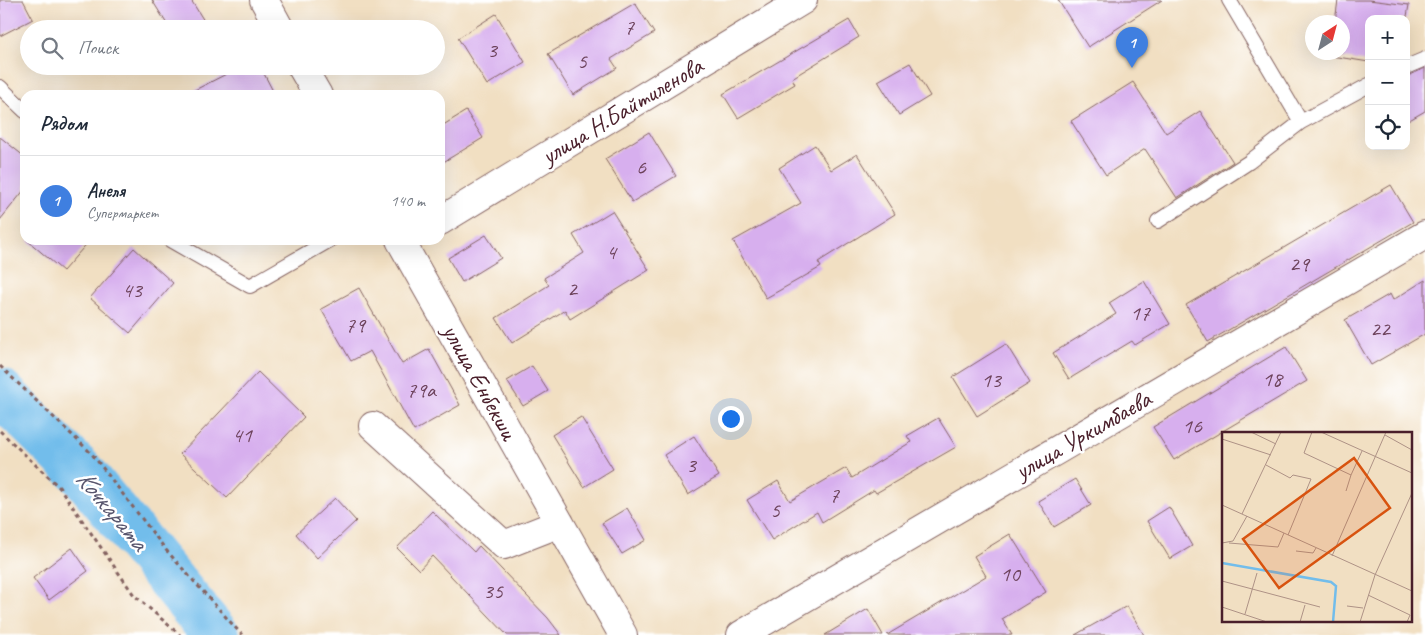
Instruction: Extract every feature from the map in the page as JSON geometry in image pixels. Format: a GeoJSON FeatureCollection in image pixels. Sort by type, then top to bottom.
{"type":"FeatureCollection","features":[{"type":"Feature","properties":{"kind":"street"},"geometry":{"type":"LineString","coordinates":[[264,0],[275,20]]}},
{"type":"Feature","properties":{"kind":"street","name":"улица Н.Байтиленова"},"geometry":{"type":"LineString","coordinates":[[445,218],[803,0]]}},
{"type":"Feature","properties":{"kind":"street"},"geometry":{"type":"LineString","coordinates":[[307,75],[315,90]]}},
{"type":"Feature","properties":{"kind":"street","name":"улица Уркимбаева"},"geometry":{"type":"LineString","coordinates":[[741,635],[1425,235]]}},
{"type":"Feature","properties":{"kind":"street","name":"улица Енбекши"},"geometry":{"type":"LineString","coordinates":[[406,245],[623,635]]}},
{"type":"Feature","properties":{"kind":"street"},"geometry":{"type":"LineString","coordinates":[[373,426],[504,545],[560,523]]}},
{"type":"Feature","properties":{"kind":"lane"},"geometry":{"type":"LineString","coordinates":[[1229,0],[1301,122]]}},
{"type":"Feature","properties":{"kind":"lane"},"geometry":{"type":"LineString","coordinates":[[1410,66],[1425,58]]}},
{"type":"Feature","properties":{"kind":"lane"},"geometry":{"type":"LineString","coordinates":[[0,87],[20,106]]}},
{"type":"Feature","properties":{"kind":"lane"},"geometry":{"type":"LineString","coordinates":[[1158,221],[1249,162],[1301,122],[1365,87]]}},
{"type":"Feature","properties":{"kind":"lane"},"geometry":{"type":"LineString","coordinates":[[179,245],[250,286],[321,245]]}},
{"type":"Feature","properties":{"kind":"path"},"geometry":{"type":"LineString","coordinates":[[0,366],[92,454],[166,550],[242,635]]}},
{"type":"Feature","properties":{"kind":"path"},"geometry":{"type":"LineString","coordinates":[[0,431],[59,487],[134,595],[180,635]]}},
{"type":"Feature","properties":{"kind":"building"},"geometry":{"type":"Polygon","coordinates":[[[0,0],[23,0],[33,19],[20,20],[20,26],[0,36],[0,0]]]}},
{"type":"Feature","properties":{"kind":"building"},"geometry":{"type":"Polygon","coordinates":[[[152,0],[191,0],[203,20],[164,20],[152,0]]]}},
{"type":"Feature","properties":{"kind":"building"},"geometry":{"type":"Polygon","coordinates":[[[1058,0],[1162,0],[1088,47],[1058,0]]]}},
{"type":"Feature","properties":{"kind":"building"},"geometry":{"type":"Polygon","coordinates":[[[1338,0],[1369,0],[1409,5],[1407,15],[1365,15],[1365,61],[1350,59],[1350,15],[1336,15],[1338,0]]]}},
{"type":"Feature","properties":{"kind":"building"},"geometry":{"type":"Polygon","coordinates":[[[635,3],[654,33],[611,59],[617,68],[573,95],[548,54],[635,3]]]}},
{"type":"Feature","properties":{"kind":"building"},"geometry":{"type":"Polygon","coordinates":[[[496,14],[525,62],[487,85],[458,38],[496,14]]]}},
{"type":"Feature","properties":{"kind":"building"},"geometry":{"type":"Polygon","coordinates":[[[849,20],[859,37],[792,78],[795,84],[738,118],[723,94],[849,20]]]}},
{"type":"Feature","properties":{"kind":"building"},"geometry":{"type":"Polygon","coordinates":[[[910,63],[930,96],[899,115],[878,81],[910,63]]]}},
{"type":"Feature","properties":{"kind":"building"},"geometry":{"type":"Polygon","coordinates":[[[1425,68],[1425,111],[1410,120],[1410,105],[1410,75],[1425,68]]]}},
{"type":"Feature","properties":{"kind":"building"},"geometry":{"type":"Polygon","coordinates":[[[224,75],[265,75],[272,90],[195,90],[224,75]]]}},
{"type":"Feature","properties":{"kind":"building"},"geometry":{"type":"Polygon","coordinates":[[[1133,82],[1166,133],[1200,111],[1233,162],[1177,198],[1145,149],[1106,175],[1071,121],[1133,82]]]}},
{"type":"Feature","properties":{"kind":"building"},"geometry":{"type":"Polygon","coordinates":[[[466,111],[483,138],[445,161],[445,124],[466,111]]]}},
{"type":"Feature","properties":{"kind":"building"},"geometry":{"type":"Polygon","coordinates":[[[649,132],[676,176],[632,202],[605,159],[649,132]]]}},
{"type":"Feature","properties":{"kind":"building"},"geometry":{"type":"Polygon","coordinates":[[[0,137],[20,153],[20,195],[0,220],[0,137]]]}},
{"type":"Feature","properties":{"kind":"building"},"geometry":{"type":"Polygon","coordinates":[[[815,145],[831,170],[857,154],[895,214],[818,262],[821,267],[766,298],[733,241],[801,203],[779,168],[815,145]]]}},
{"type":"Feature","properties":{"kind":"building"},"geometry":{"type":"Polygon","coordinates":[[[1391,185],[1413,222],[1208,342],[1186,305],[1391,185]]]}},
{"type":"Feature","properties":{"kind":"building"},"geometry":{"type":"Polygon","coordinates":[[[612,211],[649,270],[570,319],[565,310],[512,343],[496,318],[549,285],[544,278],[584,253],[573,235],[612,211]]]}},
{"type":"Feature","properties":{"kind":"building"},"geometry":{"type":"Polygon","coordinates":[[[486,235],[501,258],[462,282],[448,258],[486,235]]]}},
{"type":"Feature","properties":{"kind":"building"},"geometry":{"type":"Polygon","coordinates":[[[33,245],[86,245],[63,271],[33,245]]]}},
{"type":"Feature","properties":{"kind":"building"},"geometry":{"type":"Polygon","coordinates":[[[134,248],[173,283],[130,333],[90,298],[134,248]]]}},
{"type":"Feature","properties":{"kind":"building"},"geometry":{"type":"Polygon","coordinates":[[[1425,280],[1425,334],[1371,365],[1345,320],[1390,294],[1393,300],[1425,280]]]}},
{"type":"Feature","properties":{"kind":"building"},"geometry":{"type":"Polygon","coordinates":[[[1144,281],[1170,324],[1135,345],[1132,341],[1069,379],[1053,353],[1116,314],[1109,303],[1144,281]]]}},
{"type":"Feature","properties":{"kind":"building"},"geometry":{"type":"Polygon","coordinates":[[[359,288],[402,364],[429,349],[460,405],[414,431],[370,351],[351,361],[321,309],[359,288]]]}},
{"type":"Feature","properties":{"kind":"building"},"geometry":{"type":"Polygon","coordinates":[[[1006,344],[1030,383],[977,416],[953,377],[1006,344]]]}},
{"type":"Feature","properties":{"kind":"building"},"geometry":{"type":"Polygon","coordinates":[[[1286,347],[1307,381],[1174,460],[1153,427],[1286,347]]]}},
{"type":"Feature","properties":{"kind":"building"},"geometry":{"type":"Polygon","coordinates":[[[532,366],[548,391],[523,406],[507,381],[532,366]]]}},
{"type":"Feature","properties":{"kind":"building"},"geometry":{"type":"Polygon","coordinates":[[[258,372],[304,417],[227,498],[180,454],[258,372]]]}},
{"type":"Feature","properties":{"kind":"building"},"geometry":{"type":"Polygon","coordinates":[[[581,417],[613,469],[584,487],[552,435],[581,417]]]}},
{"type":"Feature","properties":{"kind":"building"},"geometry":{"type":"Polygon","coordinates":[[[938,418],[956,447],[876,493],[874,490],[822,522],[817,512],[772,540],[747,500],[778,481],[790,501],[846,468],[852,478],[911,442],[907,436],[938,418]]]}},
{"type":"Feature","properties":{"kind":"building"},"geometry":{"type":"Polygon","coordinates":[[[694,436],[719,476],[688,495],[664,455],[694,436]]]}},
{"type":"Feature","properties":{"kind":"building"},"geometry":{"type":"Polygon","coordinates":[[[1075,479],[1091,505],[1054,527],[1038,501],[1075,479]]]}},
{"type":"Feature","properties":{"kind":"building"},"geometry":{"type":"Polygon","coordinates":[[[335,498],[356,521],[317,558],[296,534],[335,498]]]}},
{"type":"Feature","properties":{"kind":"building"},"geometry":{"type":"Polygon","coordinates":[[[1169,507],[1192,546],[1170,559],[1147,521],[1169,507]]]}},
{"type":"Feature","properties":{"kind":"building"},"geometry":{"type":"Polygon","coordinates":[[[627,508],[646,540],[622,554],[602,523],[627,508]]]}},
{"type":"Feature","properties":{"kind":"building"},"geometry":{"type":"Polygon","coordinates":[[[432,511],[474,552],[479,546],[548,618],[561,635],[507,635],[432,556],[419,570],[397,548],[432,511]]]}},
{"type":"Feature","properties":{"kind":"building"},"geometry":{"type":"Polygon","coordinates":[[[1010,534],[1046,592],[1002,619],[1012,635],[887,635],[986,576],[974,556],[1010,534]]]}},
{"type":"Feature","properties":{"kind":"building"},"geometry":{"type":"Polygon","coordinates":[[[72,548],[88,571],[49,600],[33,578],[72,548]]]}},
{"type":"Feature","properties":{"kind":"building"},"geometry":{"type":"Polygon","coordinates":[[[1127,606],[1144,635],[1075,635],[1127,606]]]}},
{"type":"Feature","properties":{"kind":"building"},"geometry":{"type":"Polygon","coordinates":[[[868,609],[883,635],[825,635],[868,609]]]}},
{"type":"Feature","properties":{"kind":"waterway","name":"Кочкарата"},"geometry":{"type":"LineString","coordinates":[[0,392],[84,475],[216,635]]}},
{"type":"Feature","properties":{"kind":"place","name":"Анеля"},"geometry":{"type":"Point","coordinates":[1132,68]}}]}
